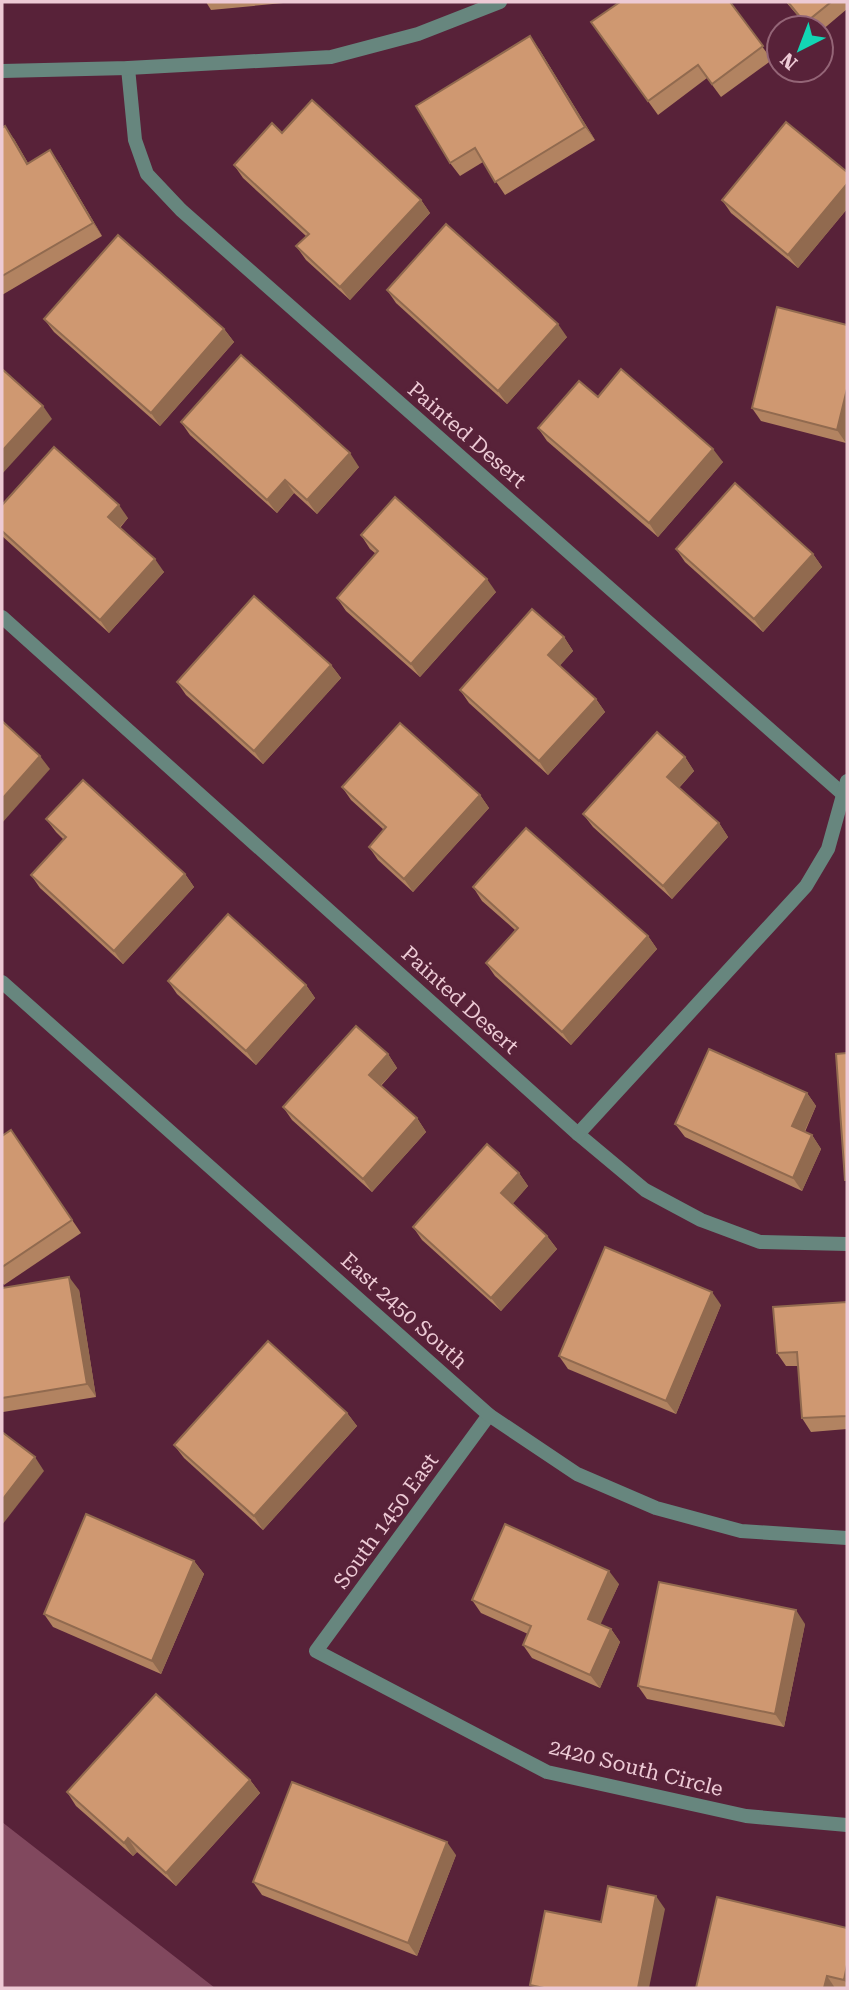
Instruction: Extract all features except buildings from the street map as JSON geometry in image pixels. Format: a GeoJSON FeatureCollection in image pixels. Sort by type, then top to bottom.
{"type":"FeatureCollection","features":[{"type":"Feature","properties":{"kind":"street"},"geometry":{"type":"LineString","coordinates":[[2,71],[128,68],[331,57],[418,34],[500,2]]}},
{"type":"Feature","properties":{"kind":"street","name":"Painted Desert"},"geometry":{"type":"LineString","coordinates":[[128,68],[135,140],[147,174],[181,210],[846,788],[828,849],[806,886],[578,1134]]}},
{"type":"Feature","properties":{"kind":"street","name":"Painted Desert"},"geometry":{"type":"LineString","coordinates":[[2,617],[578,1134],[645,1190],[701,1220],[760,1242],[847,1244]]}},
{"type":"Feature","properties":{"kind":"street","name":"East 2450 South"},"geometry":{"type":"LineString","coordinates":[[2,982],[489,1415],[577,1474],[656,1508],[741,1531],[847,1538]]}},
{"type":"Feature","properties":{"kind":"street","name":"South 1450 East"},"geometry":{"type":"LineString","coordinates":[[316,1651],[489,1415]]}},
{"type":"Feature","properties":{"kind":"street","name":"2420 South Circle"},"geometry":{"type":"LineString","coordinates":[[316,1651],[547,1772],[746,1816],[847,1825]]}},
{"type":"Feature","properties":{"kind":"shaded area"},"geometry":{"type":"Polygon","coordinates":[[[2,1822],[215,1988],[2,1988],[2,1822]]]}}]}
